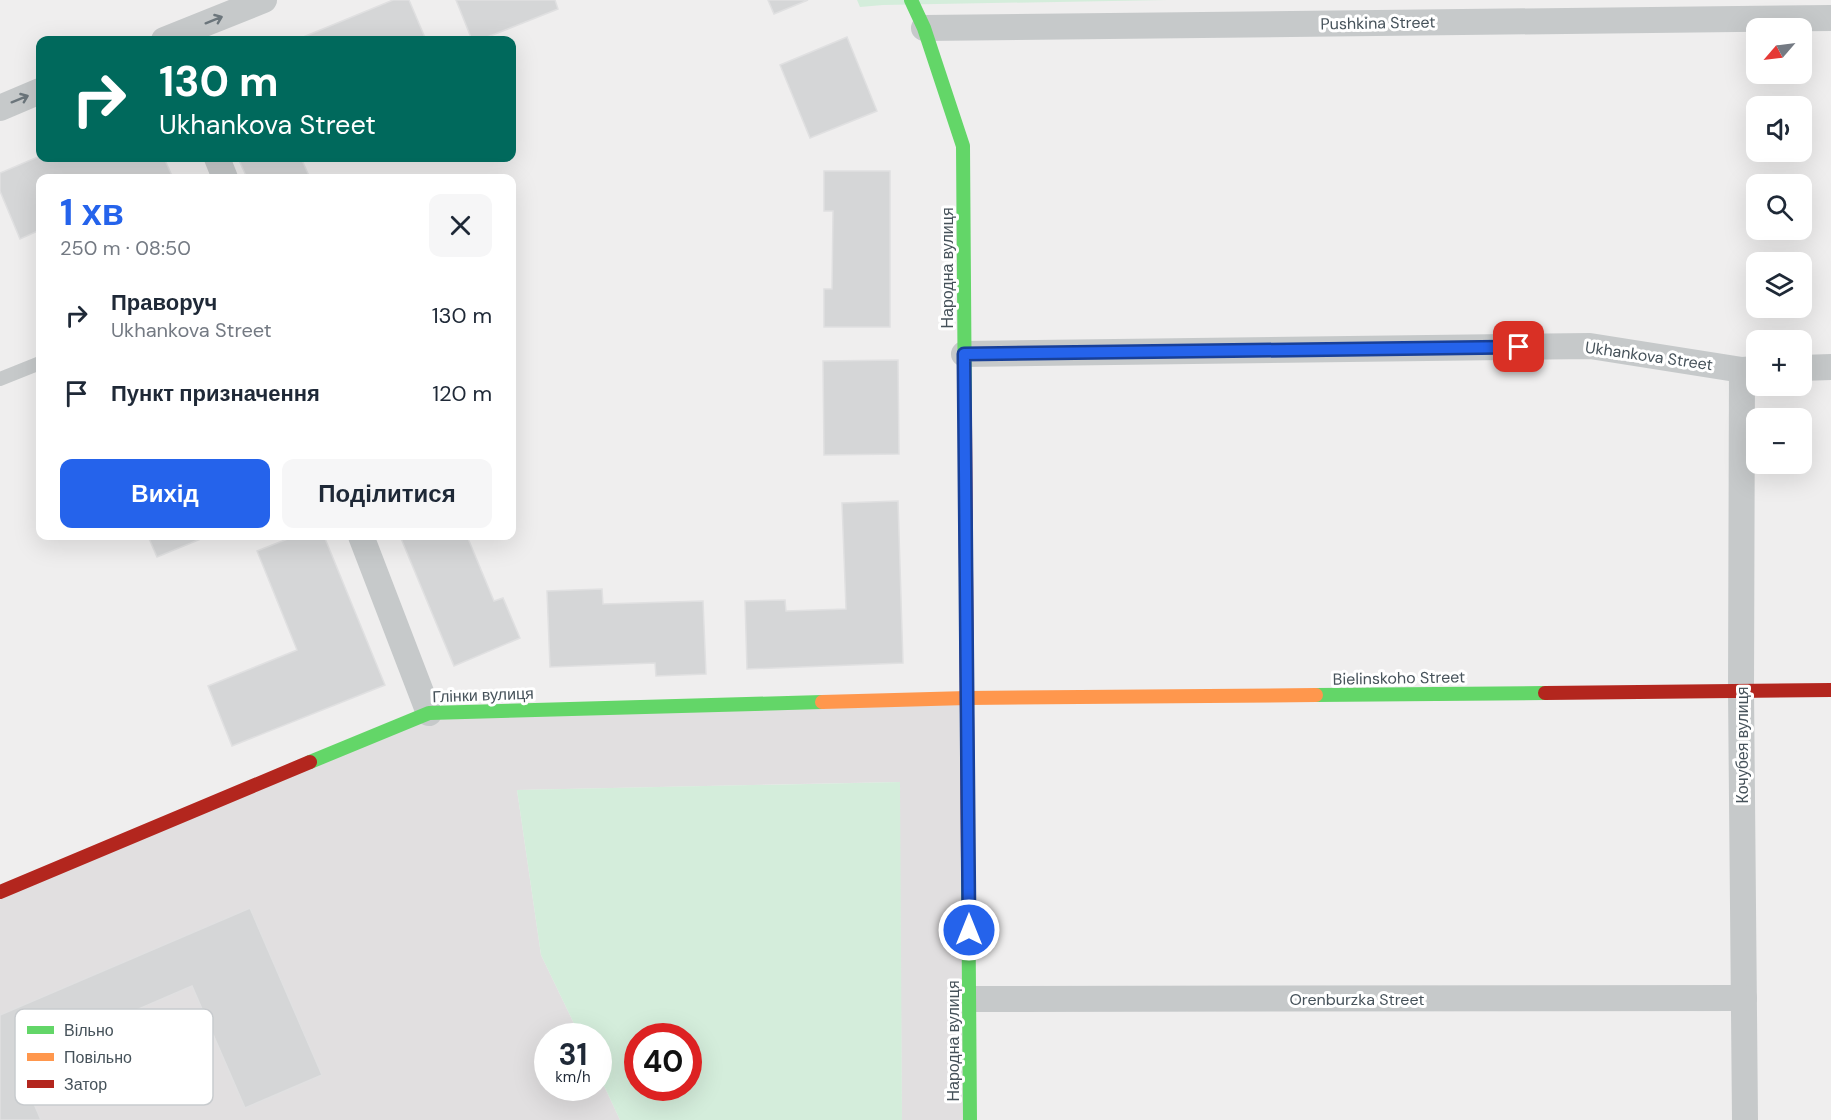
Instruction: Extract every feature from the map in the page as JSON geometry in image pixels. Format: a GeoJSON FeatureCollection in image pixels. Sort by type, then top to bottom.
{"type":"FeatureCollection","features":[{"type":"Feature","properties":{"kind":"street"},"geometry":{"type":"LineString","coordinates":[[176,36],[264,0]]}},
{"type":"Feature","properties":{"kind":"street","name":"Народна вулиця"},"geometry":{"type":"LineString","coordinates":[[911,0],[924,28],[963,146],[970,1120]]}},
{"type":"Feature","properties":{"kind":"street","name":"Pushkina Street"},"geometry":{"type":"LineString","coordinates":[[924,28],[1831,18]]}},
{"type":"Feature","properties":{"kind":"street"},"geometry":{"type":"LineString","coordinates":[[0,108],[36,93]]}},
{"type":"Feature","properties":{"kind":"street","name":"Ukhankova Street"},"geometry":{"type":"LineString","coordinates":[[964,354],[1590,346],[1746,370]]}},
{"type":"Feature","properties":{"kind":"street"},"geometry":{"type":"LineString","coordinates":[[1812,368],[1831,367]]}},
{"type":"Feature","properties":{"kind":"street","name":"Кочубея вулиця"},"geometry":{"type":"LineString","coordinates":[[1745,1120],[1741,691],[1748,396]]}},
{"type":"Feature","properties":{"kind":"street"},"geometry":{"type":"LineString","coordinates":[[363,540],[429,713]]}},
{"type":"Feature","properties":{"kind":"street","name":"Bielinskoho Street"},"geometry":{"type":"LineString","coordinates":[[967,698],[1831,690]]}},
{"type":"Feature","properties":{"kind":"street","name":"Глінки вулиця"},"geometry":{"type":"LineString","coordinates":[[0,892],[429,713],[967,698]]}},
{"type":"Feature","properties":{"kind":"street","name":"Orenburzka Street"},"geometry":{"type":"LineString","coordinates":[[969,999],[1744,998]]}},
{"type":"Feature","properties":{"kind":"lane"},"geometry":{"type":"LineString","coordinates":[[0,379],[36,365]]}},
{"type":"Feature","properties":{"kind":"shaded area"},"geometry":{"type":"Polygon","coordinates":[[[967,698],[970,1120],[902,1120],[899,782],[517,790],[541,955],[574,1023],[534,1023],[534,1101],[611,1101],[620,1120],[0,1120],[0,892],[429,713],[967,698]]]}},
{"type":"Feature","properties":{"kind":"green space"},"geometry":{"type":"Polygon","coordinates":[[[857,0],[1167,0],[860,7],[857,0]]]}},
{"type":"Feature","properties":{"kind":"green space"},"geometry":{"type":"Polygon","coordinates":[[[900,782],[902,1120],[620,1120],[611,1101],[612,1023],[574,1023],[541,955],[517,790],[900,782]]]}},
{"type":"Feature","properties":{"kind":"building"},"geometry":{"type":"Polygon","coordinates":[[[393,0],[409,0],[424,36],[306,36],[393,0]]]}},
{"type":"Feature","properties":{"kind":"building"},"geometry":{"type":"Polygon","coordinates":[[[456,0],[555,0],[558,9],[490,36],[470,36],[456,0]]]}},
{"type":"Feature","properties":{"kind":"building"},"geometry":{"type":"Polygon","coordinates":[[[768,0],[808,0],[774,14],[768,0]]]}},
{"type":"Feature","properties":{"kind":"building"},"geometry":{"type":"Polygon","coordinates":[[[847,37],[877,111],[810,138],[780,65],[847,37]]]}},
{"type":"Feature","properties":{"kind":"building"},"geometry":{"type":"Polygon","coordinates":[[[36,158],[36,162],[166,162],[171,174],[36,174],[36,232],[20,239],[0,191],[0,173],[36,158]]]}},
{"type":"Feature","properties":{"kind":"building"},"geometry":{"type":"Polygon","coordinates":[[[240,162],[303,162],[308,174],[245,174],[240,162]]]}},
{"type":"Feature","properties":{"kind":"building"},"geometry":{"type":"Polygon","coordinates":[[[824,171],[890,171],[890,327],[824,327],[824,289],[832,289],[833,211],[824,211],[824,171]]]}},
{"type":"Feature","properties":{"kind":"building"},"geometry":{"type":"Polygon","coordinates":[[[898,360],[899,454],[824,455],[823,361],[898,360]]]}},
{"type":"Feature","properties":{"kind":"building"},"geometry":{"type":"Polygon","coordinates":[[[898,501],[903,663],[747,669],[745,601],[785,600],[786,611],[846,609],[842,503],[898,501]]]}},
{"type":"Feature","properties":{"kind":"building"},"geometry":{"type":"Polygon","coordinates":[[[150,540],[198,540],[157,557],[150,540]]]}},
{"type":"Feature","properties":{"kind":"building"},"geometry":{"type":"Polygon","coordinates":[[[285,540],[326,540],[385,685],[232,746],[208,686],[297,650],[257,551],[285,540]]]}},
{"type":"Feature","properties":{"kind":"building"},"geometry":{"type":"Polygon","coordinates":[[[402,540],[469,540],[494,601],[503,598],[520,638],[454,666],[402,540]]]}},
{"type":"Feature","properties":{"kind":"building"},"geometry":{"type":"Polygon","coordinates":[[[602,589],[603,604],[703,601],[706,674],[656,676],[655,663],[550,667],[547,591],[602,589]]]}},
{"type":"Feature","properties":{"kind":"building"},"geometry":{"type":"Polygon","coordinates":[[[250,908],[322,1075],[245,1108],[213,1034],[213,1009],[202,1009],[192,986],[139,1009],[15,1009],[15,1105],[35,1105],[41,1120],[0,1120],[0,1015],[250,908]]]}},
{"type":"Feature","properties":{"kind":"traffic: fast"},"geometry":{"type":"LineString","coordinates":[[911,0],[924,28],[963,146],[965,424]]}},
{"type":"Feature","properties":{"kind":"traffic: fast"},"geometry":{"type":"LineString","coordinates":[[1316,695],[1545,693]]}},
{"type":"Feature","properties":{"kind":"traffic: fast"},"geometry":{"type":"LineString","coordinates":[[310,762],[429,713],[822,702]]}},
{"type":"Feature","properties":{"kind":"traffic: fast"},"geometry":{"type":"LineString","coordinates":[[968,859],[970,1120]]}},
{"type":"Feature","properties":{"kind":"traffic: slow"},"geometry":{"type":"LineString","coordinates":[[822,702],[967,698],[1316,695]]}},
{"type":"Feature","properties":{"kind":"traffic: jam"},"geometry":{"type":"LineString","coordinates":[[965,424],[968,859]]}},
{"type":"Feature","properties":{"kind":"traffic: jam"},"geometry":{"type":"LineString","coordinates":[[1545,693],[1831,690]]}},
{"type":"Feature","properties":{"kind":"traffic: jam"},"geometry":{"type":"LineString","coordinates":[[0,892],[310,762]]}},
{"type":"Feature","properties":{"kind":"route"},"geometry":{"type":"LineString","coordinates":[[969,930],[964,354],[1519,347]]}}]}
